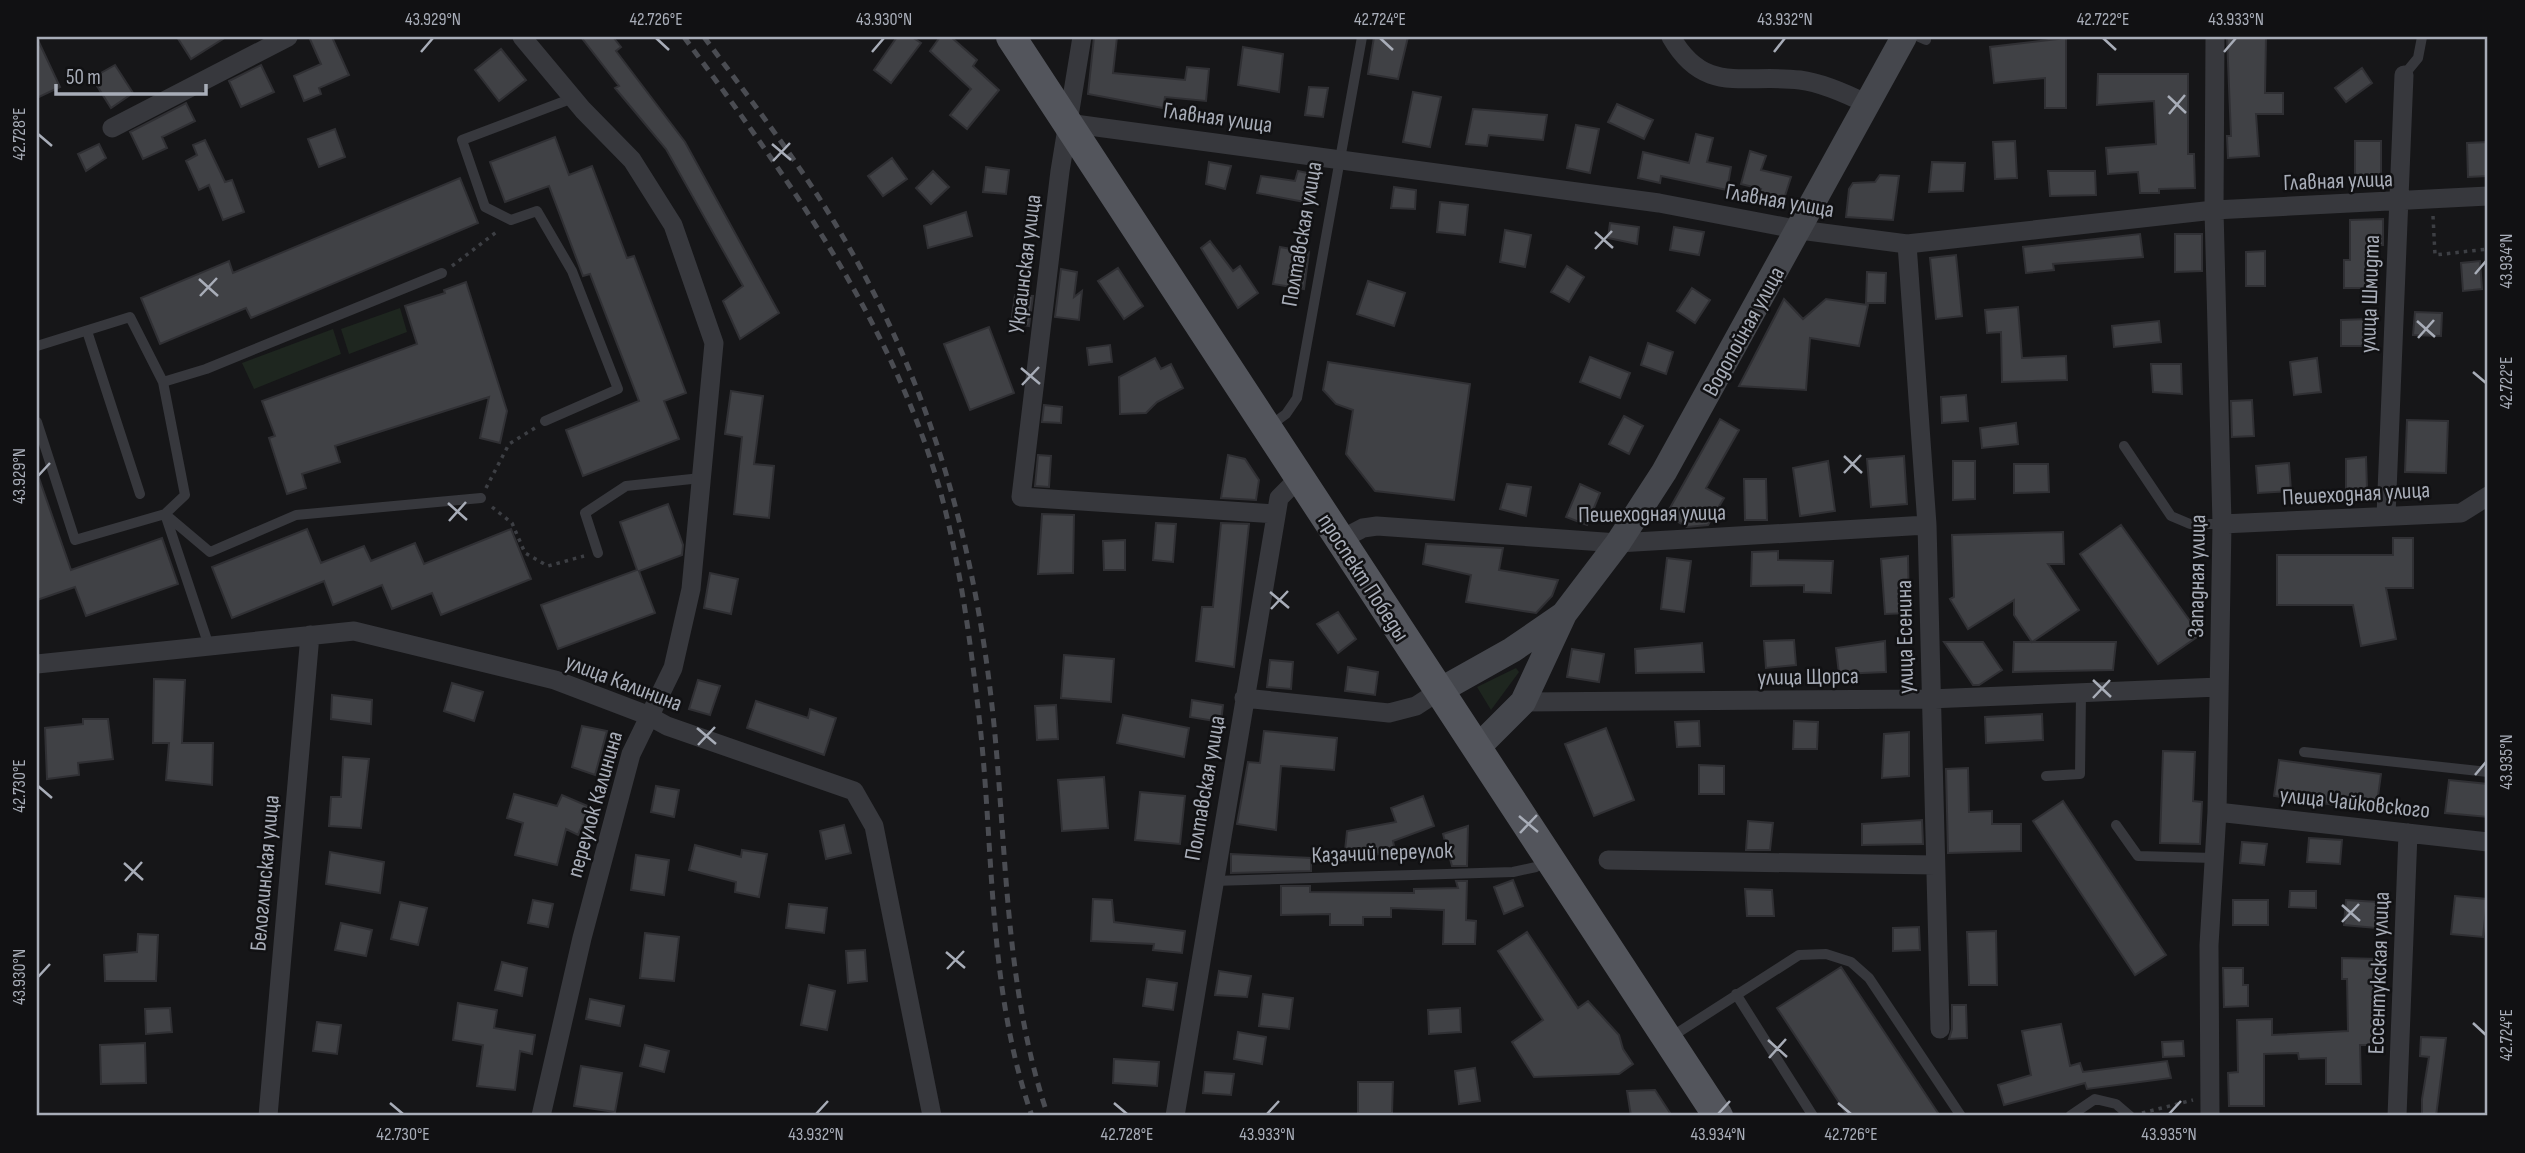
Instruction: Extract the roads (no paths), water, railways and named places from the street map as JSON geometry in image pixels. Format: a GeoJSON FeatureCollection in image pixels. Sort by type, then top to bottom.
{"type":"FeatureCollection","features":[{"type":"Feature","properties":{"kind":"main road","name":"проспект Победы"},"geometry":{"type":"LineString","coordinates":[[1011,37],[1718,1116]]}},
{"type":"Feature","properties":{"kind":"main road","name":"Водопойная улица"},"geometry":{"type":"LineString","coordinates":[[1476,749],[1523,702],[1564,614],[1618,543],[1664,472],[1800,230],[1867,104],[1916,38]]}},
{"type":"Feature","properties":{"kind":"main road","name":"Водопойная улица"},"geometry":{"type":"LineString","coordinates":[[1438,691],[1512,650],[1564,614]]}},
{"type":"Feature","properties":{"kind":"street"},"geometry":{"type":"LineString","coordinates":[[112,128],[288,37]]}},
{"type":"Feature","properties":{"kind":"street"},"geometry":{"type":"LineString","coordinates":[[522,37],[573,99]]}},
{"type":"Feature","properties":{"kind":"street","name":"Украинская улица"},"geometry":{"type":"LineString","coordinates":[[1082,37],[1067,123],[1021,498],[1276,514]]}},
{"type":"Feature","properties":{"kind":"street"},"geometry":{"type":"LineString","coordinates":[[1671,37],[1682,57],[1703,74],[1725,78],[1804,80],[1867,104]]}},
{"type":"Feature","properties":{"kind":"street","name":"Западная улица"},"geometry":{"type":"LineString","coordinates":[[2210,1116],[2209,944],[2217,812],[2222,524],[2214,210],[2215,37]]}},
{"type":"Feature","properties":{"kind":"street","name":"улица Шмидта"},"geometry":{"type":"LineString","coordinates":[[2386,516],[2404,75]]}},
{"type":"Feature","properties":{"kind":"street","name":"переулок Калинина"},"geometry":{"type":"LineString","coordinates":[[541,1116],[585,925],[631,754],[673,668],[688,602],[714,343],[673,225],[632,160],[573,99]]}},
{"type":"Feature","properties":{"kind":"street","name":"Главная улица"},"geometry":{"type":"LineString","coordinates":[[1067,123],[1659,203],[1800,230],[1907,244],[2214,210],[2397,202],[2487,203]]}},
{"type":"Feature","properties":{"kind":"street","name":"улица Есенина"},"geometry":{"type":"LineString","coordinates":[[1907,244],[1927,525],[1929,699],[1940,1029]]}},
{"type":"Feature","properties":{"kind":"street","name":"Полтавская улица"},"geometry":{"type":"LineString","coordinates":[[1175,1116],[1212,881],[1279,498],[1300,477]]}},
{"type":"Feature","properties":{"kind":"street","name":"Пешеходная улица"},"geometry":{"type":"LineString","coordinates":[[2222,524],[2461,513],[2488,496]]}},
{"type":"Feature","properties":{"kind":"street","name":"Пешеходная улица"},"geometry":{"type":"LineString","coordinates":[[1340,540],[1363,528],[1377,526],[1618,543],[1927,525]]}},
{"type":"Feature","properties":{"kind":"street","name":"улица Калинина"},"geometry":{"type":"LineString","coordinates":[[37,664],[354,631],[555,680],[648,715],[667,726],[854,791],[874,826],[932,1116]]}},
{"type":"Feature","properties":{"kind":"street","name":"Белоглинская улица"},"geometry":{"type":"LineString","coordinates":[[268,1116],[310,635]]}},
{"type":"Feature","properties":{"kind":"street","name":"улица Щорса"},"geometry":{"type":"LineString","coordinates":[[1523,702],[1929,699],[2219,687]]}},
{"type":"Feature","properties":{"kind":"street"},"geometry":{"type":"LineString","coordinates":[[1244,698],[1389,713],[1403,711],[1438,691]]}},
{"type":"Feature","properties":{"kind":"street","name":"улица Чайковского"},"geometry":{"type":"LineString","coordinates":[[2217,812],[2488,842]]}},
{"type":"Feature","properties":{"kind":"street","name":"Ессентукская улица"},"geometry":{"type":"LineString","coordinates":[[2397,1116],[2408,832]]}},
{"type":"Feature","properties":{"kind":"street"},"geometry":{"type":"LineString","coordinates":[[1608,860],[1935,865]]}},
{"type":"Feature","properties":{"kind":"lane","name":"Полтавская улица"},"geometry":{"type":"LineString","coordinates":[[1267,428],[1286,414],[1297,398],[1362,37]]}},
{"type":"Feature","properties":{"kind":"lane"},"geometry":{"type":"LineString","coordinates":[[2404,75],[2418,58],[2422,37]]}},
{"type":"Feature","properties":{"kind":"lane"},"geometry":{"type":"LineString","coordinates":[[545,421],[618,390],[572,271],[537,211],[511,220],[485,207],[462,140],[573,99]]}},
{"type":"Feature","properties":{"kind":"lane"},"geometry":{"type":"LineString","coordinates":[[163,382],[206,369],[442,273]]}},
{"type":"Feature","properties":{"kind":"lane"},"geometry":{"type":"LineString","coordinates":[[37,346],[130,317],[163,382],[185,495],[165,514],[75,540],[37,422]]}},
{"type":"Feature","properties":{"kind":"lane"},"geometry":{"type":"LineString","coordinates":[[87,331],[140,494]]}},
{"type":"Feature","properties":{"kind":"lane"},"geometry":{"type":"LineString","coordinates":[[2124,446],[2171,516],[2190,524],[2222,524]]}},
{"type":"Feature","properties":{"kind":"lane"},"geometry":{"type":"LineString","coordinates":[[598,553],[585,513],[626,486],[701,478]]}},
{"type":"Feature","properties":{"kind":"lane"},"geometry":{"type":"LineString","coordinates":[[165,514],[209,552],[296,515],[481,498]]}},
{"type":"Feature","properties":{"kind":"lane"},"geometry":{"type":"LineString","coordinates":[[165,514],[209,646]]}},
{"type":"Feature","properties":{"kind":"lane"},"geometry":{"type":"LineString","coordinates":[[2046,776],[2080,774],[2081,693]]}},
{"type":"Feature","properties":{"kind":"lane"},"geometry":{"type":"LineString","coordinates":[[2304,752],[2488,772]]}},
{"type":"Feature","properties":{"kind":"lane"},"geometry":{"type":"LineString","coordinates":[[2116,825],[2138,856],[2214,858]]}},
{"type":"Feature","properties":{"kind":"lane","name":"Казачий переулок"},"geometry":{"type":"LineString","coordinates":[[1212,881],[1513,872],[1536,867],[1549,859]]}},
{"type":"Feature","properties":{"kind":"lane"},"geometry":{"type":"LineString","coordinates":[[1668,1040],[1799,955],[1826,954],[1850,962],[1868,978],[1961,1116]]}},
{"type":"Feature","properties":{"kind":"lane"},"geometry":{"type":"LineString","coordinates":[[1736,994],[1812,1116]]}},
{"type":"Feature","properties":{"kind":"lane"},"geometry":{"type":"LineString","coordinates":[[2070,1116],[2095,1099],[2116,1104],[2130,1116]]}},
{"type":"Feature","properties":{"kind":"railway"},"geometry":{"type":"LineString","coordinates":[[684,37],[797,197],[865,309],[894,367],[919,427],[940,490],[960,577],[973,666],[995,922],[1007,1020],[1032,1116]]}},
{"type":"Feature","properties":{"kind":"railway"},"geometry":{"type":"LineString","coordinates":[[704,37],[794,160],[843,237],[874,293],[901,351],[944,468],[961,528],[985,651],[998,765],[1015,968],[1023,1018],[1048,1116]]}}]}
